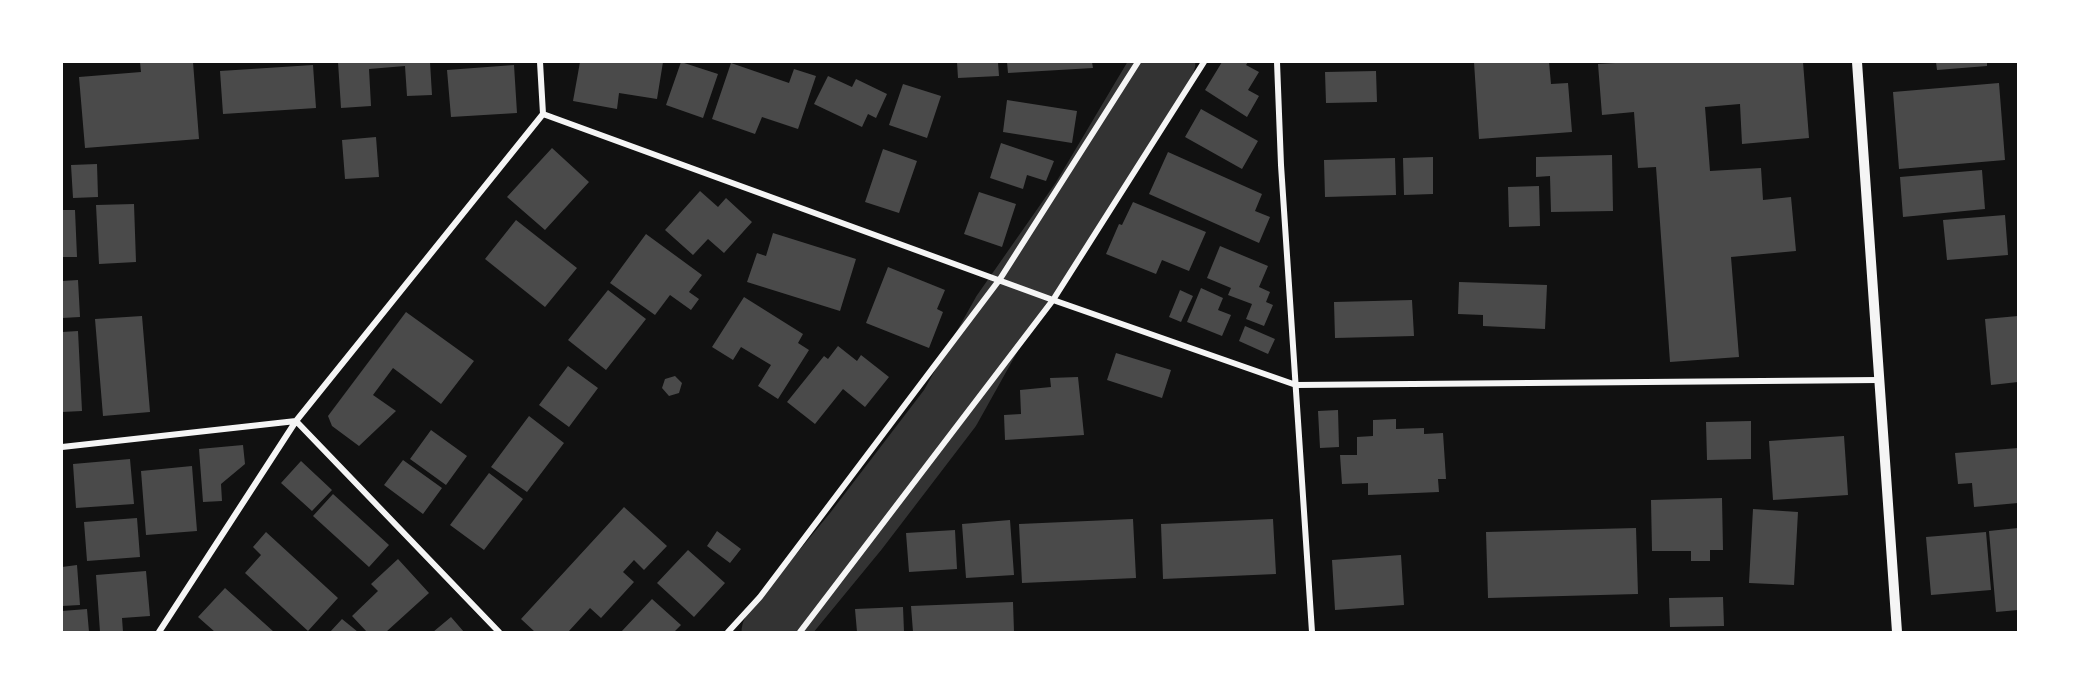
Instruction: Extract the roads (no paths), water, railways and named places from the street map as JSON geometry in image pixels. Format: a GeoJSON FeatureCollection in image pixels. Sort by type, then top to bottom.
{"type":"FeatureCollection","features":[{"type":"Feature","properties":{"kind":"street"},"geometry":{"type":"LineString","coordinates":[[159,633],[296,421],[543,114],[540,62]]}},
{"type":"Feature","properties":{"kind":"street"},"geometry":{"type":"LineString","coordinates":[[728,633],[760,597],[1000,279],[1138,62]]}},
{"type":"Feature","properties":{"kind":"street"},"geometry":{"type":"LineString","coordinates":[[800,633],[1053,300],[1204,62]]}},
{"type":"Feature","properties":{"kind":"street"},"geometry":{"type":"LineString","coordinates":[[1277,62],[1281,165],[1312,633]]}},
{"type":"Feature","properties":{"kind":"street"},"geometry":{"type":"LineString","coordinates":[[1857,62],[1897,633]]}},
{"type":"Feature","properties":{"kind":"street"},"geometry":{"type":"LineString","coordinates":[[543,114],[1053,300],[1296,385],[1879,380]]}},
{"type":"Feature","properties":{"kind":"street"},"geometry":{"type":"LineString","coordinates":[[62,447],[296,421]]}},
{"type":"Feature","properties":{"kind":"street"},"geometry":{"type":"LineString","coordinates":[[296,421],[499,633]]}},
{"type":"Feature","properties":{"kind":"waterway"},"geometry":{"type":"LineString","coordinates":[[773,632],[856,531],[950,408],[1003,313],[1082,200],[1164,62]]}}]}
